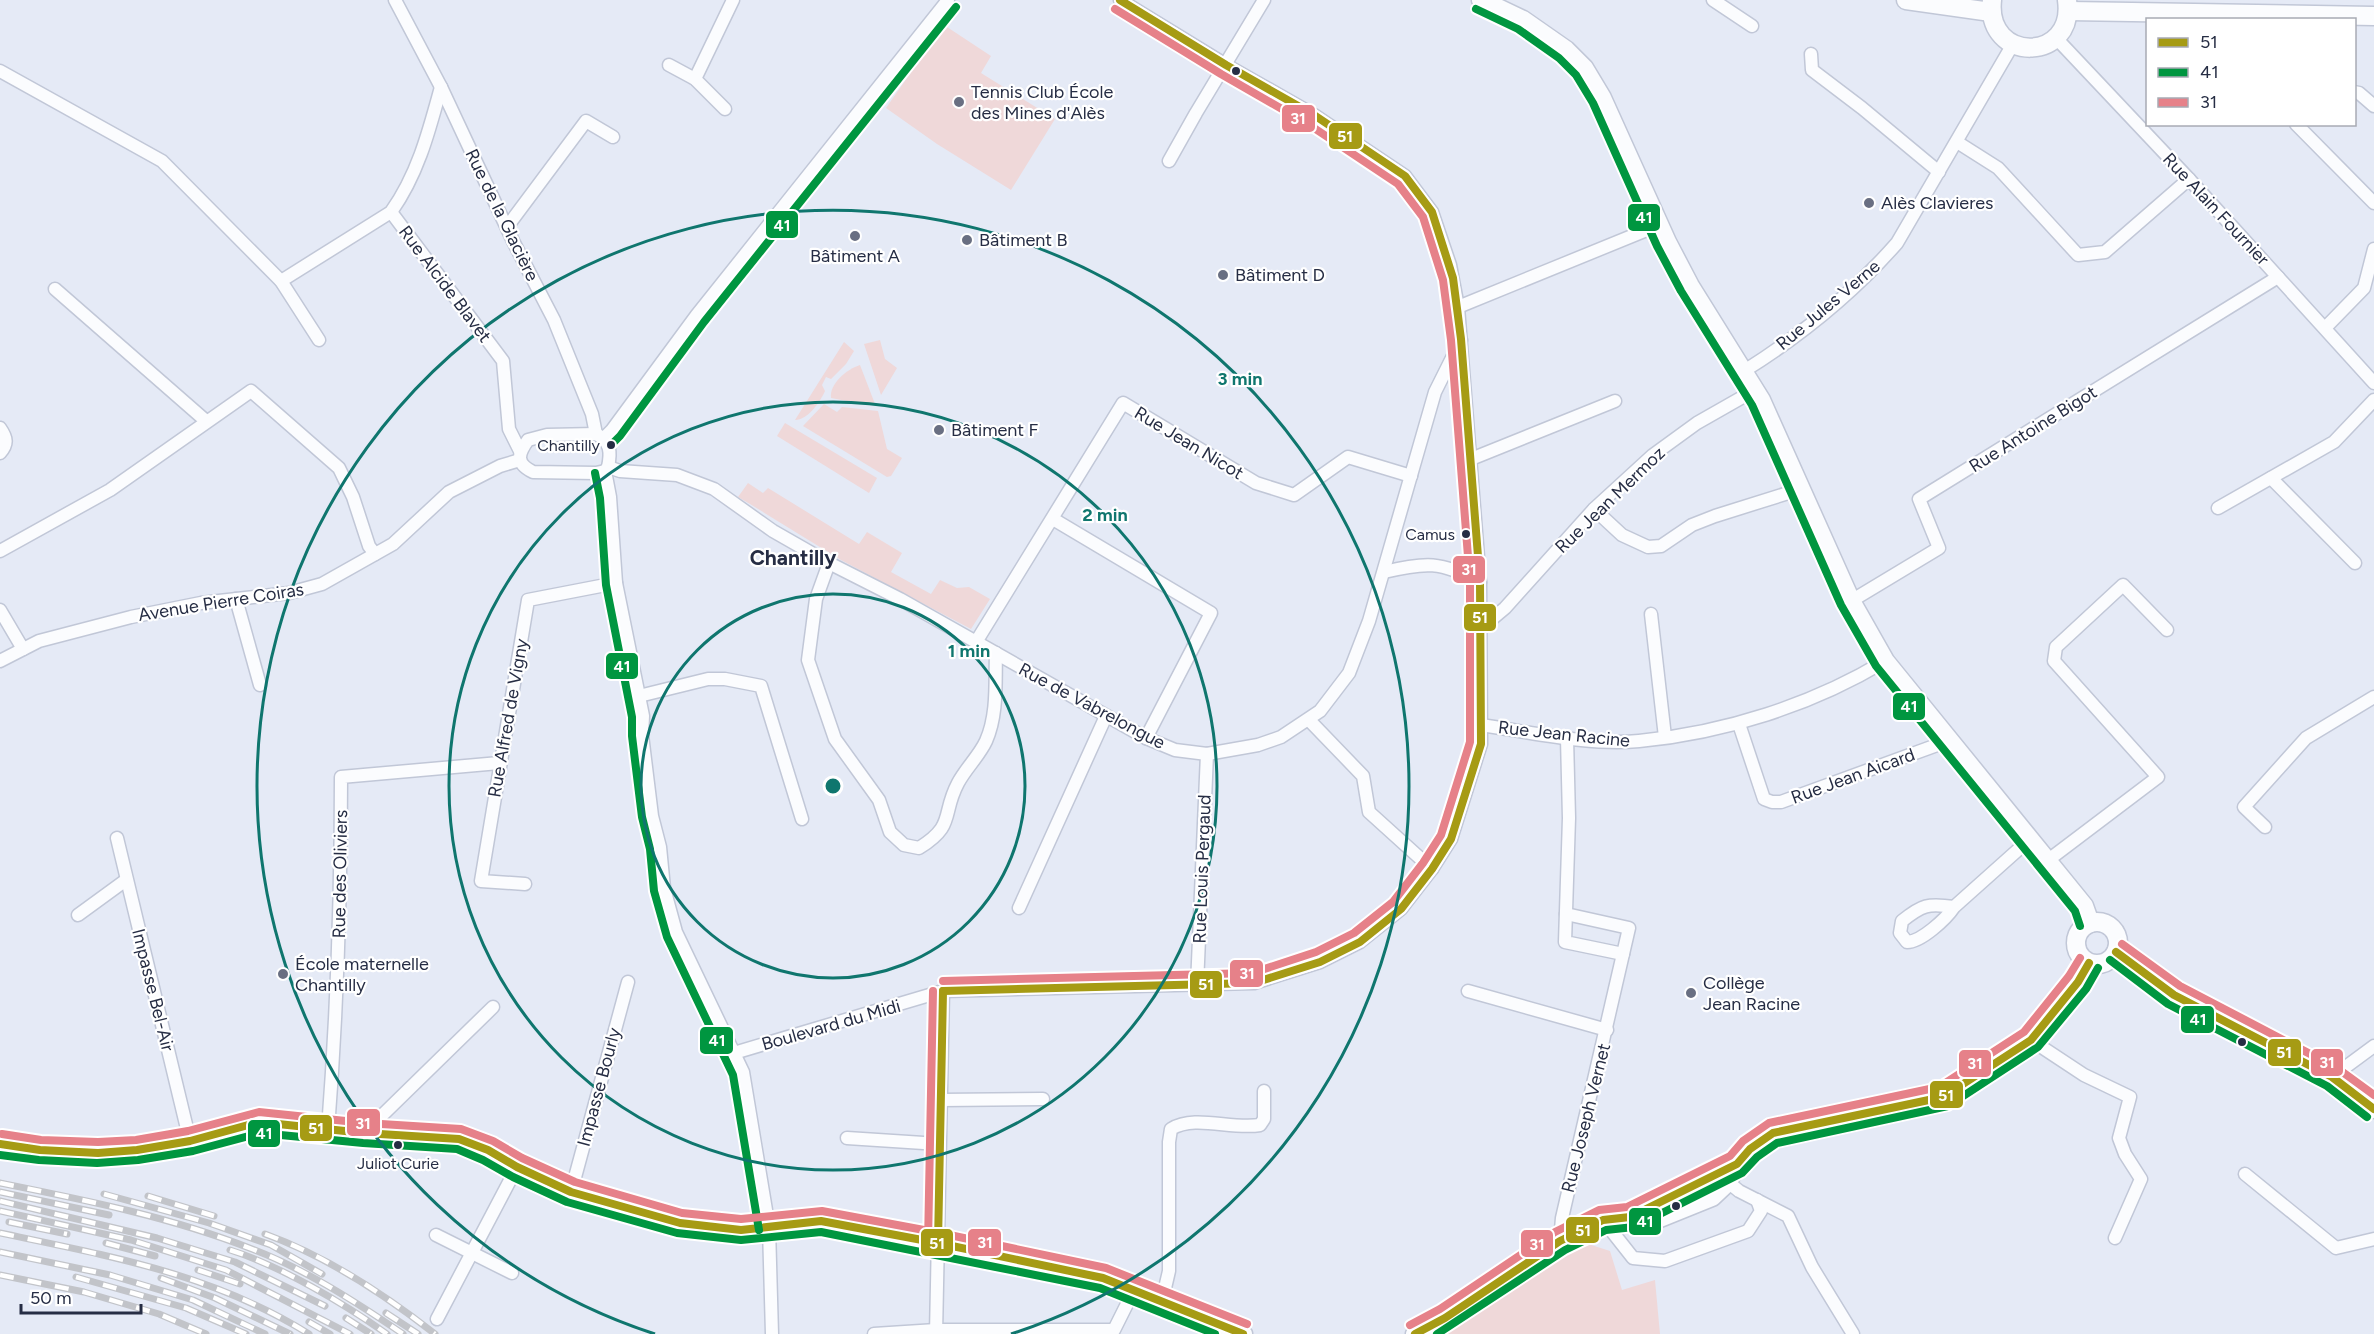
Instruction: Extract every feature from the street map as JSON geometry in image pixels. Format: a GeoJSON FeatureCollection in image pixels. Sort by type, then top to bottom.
{"type":"FeatureCollection","features":[{"type":"Feature","properties":{"kind":"street","name":"Rue de la Glacière"},"geometry":{"type":"LineString","coordinates":[[395,0],[441,87],[554,320],[600,436],[609,446],[606,469],[616,583],[639,696],[652,816],[660,847],[664,888],[676,932],[743,1072],[769,1228],[772,1334]]}},
{"type":"Feature","properties":{"kind":"street"},"geometry":{"type":"LineString","coordinates":[[695,79],[733,0]]}},
{"type":"Feature","properties":{"kind":"street"},"geometry":{"type":"LineString","coordinates":[[600,436],[612,430],[696,316],[948,0]]}},
{"type":"Feature","properties":{"kind":"street","name":"Boulevard du Midi"},"geometry":{"type":"LineString","coordinates":[[734,1053],[943,991],[1254,983],[1330,957],[1360,942],[1401,909],[1432,869],[1451,839],[1480,744],[1479,582],[1458,307],[1450,265],[1432,212],[1405,176],[1314,115],[1226,65],[1120,0]]}},
{"type":"Feature","properties":{"kind":"street"},"geometry":{"type":"LineString","coordinates":[[1169,161],[1264,0]]}},
{"type":"Feature","properties":{"kind":"street"},"geometry":{"type":"LineString","coordinates":[[1481,0],[1523,20],[1566,50],[1584,68],[1602,98],[1659,225],[1690,286],[1744,371],[1778,435],[1851,601],[1885,661],[2084,906],[2090,923]]}},
{"type":"Feature","properties":{"kind":"street"},"geometry":{"type":"LineString","coordinates":[[1713,0],[1752,26]]}},
{"type":"Feature","properties":{"kind":"street"},"geometry":{"type":"LineString","coordinates":[[1906,0],[1992,6],[1994,25],[2002,36],[2024,48],[2046,45],[2056,38],[2065,26],[2068,5],[2192,6],[2374,16]]}},
{"type":"Feature","properties":{"kind":"street","name":"Rue Alain Fournier"},"geometry":{"type":"LineString","coordinates":[[2056,38],[2189,179],[2374,383]]}},
{"type":"Feature","properties":{"kind":"street","name":"Rue Jules Verne"},"geometry":{"type":"LineString","coordinates":[[1744,371],[1795,335],[1875,268],[1897,243],[2013,44]]}},
{"type":"Feature","properties":{"kind":"street"},"geometry":{"type":"LineString","coordinates":[[1811,54],[1812,70],[1939,172]]}},
{"type":"Feature","properties":{"kind":"street"},"geometry":{"type":"LineString","coordinates":[[669,65],[695,79],[726,109]]}},
{"type":"Feature","properties":{"kind":"street"},"geometry":{"type":"LineString","coordinates":[[0,71],[162,161],[281,281],[318,340]]}},
{"type":"Feature","properties":{"kind":"street","name":"Rue Alcide Blavet"},"geometry":{"type":"LineString","coordinates":[[441,87],[425,147],[404,195],[391,212],[503,361],[509,429],[520,455]]}},
{"type":"Feature","properties":{"kind":"street"},"geometry":{"type":"LineString","coordinates":[[2356,92],[2374,106]]}},
{"type":"Feature","properties":{"kind":"street"},"geometry":{"type":"LineString","coordinates":[[507,227],[586,121],[613,137]]}},
{"type":"Feature","properties":{"kind":"street"},"geometry":{"type":"LineString","coordinates":[[2298,126],[2374,203]]}},
{"type":"Feature","properties":{"kind":"street"},"geometry":{"type":"LineString","coordinates":[[1957,142],[1998,168],[2078,255],[2105,252],[2189,179]]}},
{"type":"Feature","properties":{"kind":"street"},"geometry":{"type":"LineString","coordinates":[[281,281],[391,212]]}},
{"type":"Feature","properties":{"kind":"street"},"geometry":{"type":"LineString","coordinates":[[1458,307],[1659,225]]}},
{"type":"Feature","properties":{"kind":"street"},"geometry":{"type":"LineString","coordinates":[[2325,328],[2364,288],[2374,249]]}},
{"type":"Feature","properties":{"kind":"street","name":"Rue Antoine Bigot"},"geometry":{"type":"LineString","coordinates":[[1851,601],[1939,548],[1919,499],[2278,277]]}},
{"type":"Feature","properties":{"kind":"street"},"geometry":{"type":"LineString","coordinates":[[55,289],[206,421]]}},
{"type":"Feature","properties":{"kind":"street","name":"Rue de Vabrelongue"},"geometry":{"type":"LineString","coordinates":[[520,455],[524,468],[533,472],[597,473],[606,469],[677,475],[714,489],[773,531],[900,599],[1146,738],[1175,750],[1207,754],[1258,745],[1281,737],[1320,711],[1349,673],[1384,572],[1435,392],[1461,339]]}},
{"type":"Feature","properties":{"kind":"street","name":"Rue Jean Mermoz"},"geometry":{"type":"LineString","coordinates":[[1480,629],[1505,608],[1594,509],[1653,454],[1697,423],[1755,390]]}},
{"type":"Feature","properties":{"kind":"street"},"geometry":{"type":"LineString","coordinates":[[0,551],[110,490],[251,391],[339,468],[353,497],[369,546],[375,554]]}},
{"type":"Feature","properties":{"kind":"street"},"geometry":{"type":"LineString","coordinates":[[2218,508],[2334,442],[2374,400]]}},
{"type":"Feature","properties":{"kind":"street"},"geometry":{"type":"LineString","coordinates":[[1471,459],[1615,401]]}},
{"type":"Feature","properties":{"kind":"street","name":"Rue Jean Nicot"},"geometry":{"type":"LineString","coordinates":[[976,642],[1123,403],[1256,483],[1294,495],[1348,457],[1411,476]]}},
{"type":"Feature","properties":{"kind":"street"},"geometry":{"type":"LineString","coordinates":[[0,428],[6,437],[6,446],[0,453]]}},
{"type":"Feature","properties":{"kind":"street","name":"Avenue Pierre Coiras"},"geometry":{"type":"LineString","coordinates":[[0,661],[39,641],[131,617],[201,603],[289,593],[322,584],[393,544],[449,492],[520,455],[528,440],[546,435],[600,436]]}},
{"type":"Feature","properties":{"kind":"street"},"geometry":{"type":"LineString","coordinates":[[2271,478],[2355,563]]}},
{"type":"Feature","properties":{"kind":"street"},"geometry":{"type":"LineString","coordinates":[[1594,509],[1622,535],[1648,548],[1661,546],[1692,525],[1715,516],[1801,489]]}},
{"type":"Feature","properties":{"kind":"street"},"geometry":{"type":"LineString","coordinates":[[1053,519],[1211,614],[1146,738]]}},
{"type":"Feature","properties":{"kind":"street","name":"Rue de Vabrelongue"},"geometry":{"type":"LineString","coordinates":[[829,563],[816,599],[808,660],[835,739],[868,782],[879,800],[890,832],[903,845],[919,848],[933,839],[945,826],[957,784],[986,740],[995,702],[996,653]]}},
{"type":"Feature","properties":{"kind":"street"},"geometry":{"type":"LineString","coordinates":[[1384,572],[1416,564],[1433,565],[1461,572],[1479,582]]}},
{"type":"Feature","properties":{"kind":"street","name":"Rue Alfred de Vigny"},"geometry":{"type":"LineString","coordinates":[[525,884],[481,881],[528,600],[616,583]]}},
{"type":"Feature","properties":{"kind":"street"},"geometry":{"type":"LineString","coordinates":[[2047,861],[2158,777],[2054,661],[2056,647],[2123,585],[2167,630]]}},
{"type":"Feature","properties":{"kind":"street"},"geometry":{"type":"LineString","coordinates":[[236,599],[260,685]]}},
{"type":"Feature","properties":{"kind":"street"},"geometry":{"type":"LineString","coordinates":[[0,609],[23,649]]}},
{"type":"Feature","properties":{"kind":"street"},"geometry":{"type":"LineString","coordinates":[[1651,614],[1665,737]]}},
{"type":"Feature","properties":{"kind":"street","name":"Rue Jean Racine"},"geometry":{"type":"LineString","coordinates":[[1480,724],[1567,738],[1639,741],[1665,737],[1739,724],[1826,692],[1885,661]]}},
{"type":"Feature","properties":{"kind":"street"},"geometry":{"type":"LineString","coordinates":[[639,696],[708,679],[724,679],[761,686],[802,819]]}},
{"type":"Feature","properties":{"kind":"street"},"geometry":{"type":"LineString","coordinates":[[2265,827],[2244,807],[2306,738],[2374,697]]}},
{"type":"Feature","properties":{"kind":"street"},"geometry":{"type":"LineString","coordinates":[[1019,908],[1106,716]]}},
{"type":"Feature","properties":{"kind":"street"},"geometry":{"type":"LineString","coordinates":[[1309,720],[1363,776],[1369,812],[1432,869]]}},
{"type":"Feature","properties":{"kind":"street","name":"Rue Jean Aicard"},"geometry":{"type":"LineString","coordinates":[[1739,724],[1764,799],[1772,802],[1781,802],[1948,741]]}},
{"type":"Feature","properties":{"kind":"street"},"geometry":{"type":"LineString","coordinates":[[1567,738],[1569,818],[1565,942],[1623,954]]}},
{"type":"Feature","properties":{"kind":"street","name":"Rue Louis Pergaud"},"geometry":{"type":"LineString","coordinates":[[1197,985],[1207,754]]}},
{"type":"Feature","properties":{"kind":"street","name":"Rue des Oliviers"},"geometry":{"type":"LineString","coordinates":[[328,1129],[341,898],[341,777],[499,763]]}},
{"type":"Feature","properties":{"kind":"street","name":"Impasse Bel-Air"},"geometry":{"type":"LineString","coordinates":[[117,838],[190,1141]]}},
{"type":"Feature","properties":{"kind":"street"},"geometry":{"type":"LineString","coordinates":[[1954,906],[2030,840]]}},
{"type":"Feature","properties":{"kind":"street"},"geometry":{"type":"LineString","coordinates":[[78,915],[126,880]]}},
{"type":"Feature","properties":{"kind":"street","name":"Rue Joseph Vernet"},"geometry":{"type":"LineString","coordinates":[[1560,1241],[1564,1206],[1607,1030],[1629,928],[1566,914]]}},
{"type":"Feature","properties":{"kind":"street"},"geometry":{"type":"LineString","coordinates":[[2090,923],[2103,923],[2113,929],[2118,938],[2116,952],[2106,963],[2089,963],[2082,959],[2075,942],[2083,927],[2090,923]]}},
{"type":"Feature","properties":{"kind":"street"},"geometry":{"type":"LineString","coordinates":[[2116,952],[2174,995],[2332,1077],[2353,1091],[2374,1110]]}},
{"type":"Feature","properties":{"kind":"street"},"geometry":{"type":"LineString","coordinates":[[1415,1334],[1445,1318],[1560,1241],[1603,1220],[1630,1217],[1655,1220],[1712,1197],[1728,1182],[1737,1164],[1750,1149],[1773,1133],[1943,1097],[2031,1040],[2078,982],[2089,963]]}},
{"type":"Feature","properties":{"kind":"street","name":"Impasse Bourly"},"geometry":{"type":"LineString","coordinates":[[571,1192],[628,982]]}},
{"type":"Feature","properties":{"kind":"street"},"geometry":{"type":"LineString","coordinates":[[936,1332],[943,991]]}},
{"type":"Feature","properties":{"kind":"street","name":"Rue Joseph Vernet"},"geometry":{"type":"LineString","coordinates":[[1468,991],[1607,1030]]}},
{"type":"Feature","properties":{"kind":"street"},"geometry":{"type":"LineString","coordinates":[[364,1133],[493,1006]]}},
{"type":"Feature","properties":{"kind":"street"},"geometry":{"type":"LineString","coordinates":[[2031,1040],[2084,1075],[2130,1097],[2119,1138],[2141,1179],[2115,1238]]}},
{"type":"Feature","properties":{"kind":"street"},"geometry":{"type":"LineString","coordinates":[[2332,1077],[2374,1046]]}},
{"type":"Feature","properties":{"kind":"street"},"geometry":{"type":"LineString","coordinates":[[1162,1300],[1169,1271],[1169,1142],[1172,1129],[1192,1121],[1244,1128],[1260,1125],[1264,1119],[1264,1091]]}},
{"type":"Feature","properties":{"kind":"street"},"geometry":{"type":"LineString","coordinates":[[940,1100],[1043,1099]]}},
{"type":"Feature","properties":{"kind":"street"},"geometry":{"type":"LineString","coordinates":[[0,1144],[40,1150],[98,1153],[137,1150],[190,1141],[259,1122],[364,1133],[459,1139],[488,1150],[571,1192],[680,1223],[741,1230],[821,1221],[938,1243],[1103,1278],[1243,1334]]}},
{"type":"Feature","properties":{"kind":"street"},"geometry":{"type":"LineString","coordinates":[[847,1137],[939,1144]]}},
{"type":"Feature","properties":{"kind":"street"},"geometry":{"type":"LineString","coordinates":[[437,1319],[518,1167]]}},
{"type":"Feature","properties":{"kind":"street"},"geometry":{"type":"LineString","coordinates":[[2245,1174],[2336,1248],[2374,1239]]}},
{"type":"Feature","properties":{"kind":"street"},"geometry":{"type":"LineString","coordinates":[[1728,1182],[1788,1216],[1812,1266],[1853,1334]]}},
{"type":"Feature","properties":{"kind":"street"},"geometry":{"type":"LineString","coordinates":[[1603,1220],[1633,1258],[1665,1261],[1748,1231],[1761,1211],[1757,1200]]}},
{"type":"Feature","properties":{"kind":"street"},"geometry":{"type":"LineString","coordinates":[[436,1235],[512,1273]]}},
{"type":"Feature","properties":{"kind":"street"},"geometry":{"type":"LineString","coordinates":[[874,1334],[1114,1330],[1134,1290]]}},
{"type":"Feature","properties":{"kind":"shaded area","name":"Tennis Club École des Mines d'Alès"},"geometry":{"type":"Polygon","coordinates":[[[944,25],[991,56],[981,73],[1055,119],[1011,190],[937,144],[886,108],[944,25]]]}},
{"type":"Feature","properties":{"kind":"shaded area"},"geometry":{"type":"Polygon","coordinates":[[[880,340],[885,359],[897,368],[881,395],[864,344],[880,340]]]}},
{"type":"Feature","properties":{"kind":"shaded area"},"geometry":{"type":"Polygon","coordinates":[[[844,342],[854,351],[846,364],[831,379],[826,377],[822,385],[825,391],[813,410],[795,420],[844,342]]]}},
{"type":"Feature","properties":{"kind":"shaded area"},"geometry":{"type":"Polygon","coordinates":[[[860,365],[875,404],[831,398],[836,382],[860,365]]]}},
{"type":"Feature","properties":{"kind":"shaded area"},"geometry":{"type":"Polygon","coordinates":[[[824,404],[837,412],[842,407],[878,411],[887,449],[902,458],[891,476],[887,477],[803,426],[824,404]]]}},
{"type":"Feature","properties":{"kind":"shaded area"},"geometry":{"type":"Polygon","coordinates":[[[785,423],[877,478],[869,493],[777,436],[785,423]]]}},
{"type":"Feature","properties":{"kind":"shaded area"},"geometry":{"type":"Polygon","coordinates":[[[748,483],[763,493],[768,488],[859,544],[867,532],[902,553],[891,572],[931,594],[940,580],[957,588],[969,587],[990,599],[971,629],[841,560],[738,497],[748,483]]]}},
{"type":"Feature","properties":{"kind":"shaded area"},"geometry":{"type":"Polygon","coordinates":[[[1582,1242],[1610,1251],[1622,1290],[1655,1280],[1660,1334],[1433,1334],[1582,1242]]]}},
{"type":"Feature","properties":{"kind":"railway"},"geometry":{"type":"LineString","coordinates":[[0,1183],[159,1219],[252,1249],[311,1276],[403,1334]]}},
{"type":"Feature","properties":{"kind":"railway"},"geometry":{"type":"LineString","coordinates":[[0,1192],[109,1215]]}},
{"type":"Feature","properties":{"kind":"railway"},"geometry":{"type":"LineString","coordinates":[[104,1194],[209,1223],[271,1245],[322,1274]]}},
{"type":"Feature","properties":{"kind":"railway"},"geometry":{"type":"LineString","coordinates":[[148,1196],[214,1216]]}},
{"type":"Feature","properties":{"kind":"railway"},"geometry":{"type":"LineString","coordinates":[[0,1201],[157,1238],[235,1262],[325,1306]]}},
{"type":"Feature","properties":{"kind":"railway"},"geometry":{"type":"LineString","coordinates":[[0,1211],[131,1240],[226,1270],[350,1334]]}},
{"type":"Feature","properties":{"kind":"railway"},"geometry":{"type":"LineString","coordinates":[[9,1222],[67,1234]]}},
{"type":"Feature","properties":{"kind":"railway"},"geometry":{"type":"LineString","coordinates":[[0,1233],[120,1259],[198,1282],[273,1313],[309,1334]]}},
{"type":"Feature","properties":{"kind":"railway"},"geometry":{"type":"LineString","coordinates":[[265,1234],[310,1253],[354,1277],[435,1334]]}},
{"type":"Feature","properties":{"kind":"railway"},"geometry":{"type":"LineString","coordinates":[[106,1243],[155,1256]]}},
{"type":"Feature","properties":{"kind":"railway"},"geometry":{"type":"LineString","coordinates":[[230,1250],[311,1286],[387,1334]]}},
{"type":"Feature","properties":{"kind":"railway"},"geometry":{"type":"LineString","coordinates":[[0,1252],[110,1275],[193,1300],[265,1334]]}},
{"type":"Feature","properties":{"kind":"railway"},"geometry":{"type":"LineString","coordinates":[[198,1270],[240,1284]]}},
{"type":"Feature","properties":{"kind":"railway"},"geometry":{"type":"LineString","coordinates":[[0,1275],[84,1292],[159,1314],[206,1334]]}},
{"type":"Feature","properties":{"kind":"railway"},"geometry":{"type":"LineString","coordinates":[[76,1277],[186,1308],[246,1334]]}},
{"type":"Feature","properties":{"kind":"railway"},"geometry":{"type":"LineString","coordinates":[[161,1278],[215,1298],[290,1334]]}},
{"type":"Feature","properties":{"kind":"railway"},"geometry":{"type":"LineString","coordinates":[[386,1313],[418,1334]]}},
{"type":"Feature","properties":{"kind":"railway"},"geometry":{"type":"LineString","coordinates":[[346,1318],[371,1334]]}},
{"type":"Feature","properties":{"kind":"railway"},"geometry":{"type":"LineString","coordinates":[[309,1322],[330,1334]]}},
{"type":"Feature","properties":{"kind":"transit line","name":"51"},"geometry":{"type":"LineString","coordinates":[[943,991],[1254,983],[1320,962],[1360,942],[1401,909],[1432,869],[1451,839],[1481,744],[1480,582],[1461,339],[1453,278],[1432,212],[1405,176],[1314,115],[1226,65],[1120,0]]}},
{"type":"Feature","properties":{"kind":"transit line","name":"41"},"geometry":{"type":"LineString","coordinates":[[611,445],[704,322],[956,7]]}},
{"type":"Feature","properties":{"kind":"transit line","name":"31"},"geometry":{"type":"LineString","coordinates":[[943,981],[1252,973],[1316,952],[1354,933],[1393,902],[1423,863],[1441,835],[1470,742],[1470,582],[1451,340],[1443,280],[1423,217],[1398,184],[1308,124],[1115,9]]}},
{"type":"Feature","properties":{"kind":"transit line","name":"41"},"geometry":{"type":"LineString","coordinates":[[1476,9],[1518,29],[1559,58],[1576,75],[1593,103],[1657,246],[1681,291],[1752,405],[1841,605],[1876,666],[2075,911],[2080,926]]}},
{"type":"Feature","properties":{"kind":"transit line","name":"41"},"geometry":{"type":"LineString","coordinates":[[595,473],[600,498],[606,585],[632,717],[632,736],[642,817],[650,849],[654,891],[667,937],[733,1075],[759,1230]]}},
{"type":"Feature","properties":{"kind":"transit line","name":"31"},"geometry":{"type":"LineString","coordinates":[[2122,944],[2180,986],[2337,1068],[2374,1095]]}},
{"type":"Feature","properties":{"kind":"transit line","name":"51"},"geometry":{"type":"LineString","coordinates":[[2116,952],[2174,995],[2332,1077],[2374,1109]]}},
{"type":"Feature","properties":{"kind":"transit line","name":"31"},"geometry":{"type":"LineString","coordinates":[[1410,1325],[1440,1309],[1555,1232],[1599,1210],[1627,1207],[1730,1156],[1743,1141],[1769,1123],[1939,1087],[2024,1032],[2069,976],[2080,958]]}},
{"type":"Feature","properties":{"kind":"transit line","name":"41"},"geometry":{"type":"LineString","coordinates":[[2110,960],[2168,1004],[2327,1086],[2367,1117]]}},
{"type":"Feature","properties":{"kind":"transit line","name":"51"},"geometry":{"type":"LineString","coordinates":[[1415,1334],[1445,1318],[1560,1241],[1603,1220],[1630,1217],[1737,1164],[1750,1149],[1773,1133],[1943,1097],[2031,1040],[2078,982],[2089,963]]}},
{"type":"Feature","properties":{"kind":"transit line","name":"41"},"geometry":{"type":"LineString","coordinates":[[1437,1334],[1565,1250],[1606,1230],[1634,1227],[1742,1173],[1757,1157],[1777,1143],[1948,1106],[2038,1047],[2086,989],[2098,968]]}},
{"type":"Feature","properties":{"kind":"transit line","name":"31"},"geometry":{"type":"LineString","coordinates":[[928,1243],[933,991]]}},
{"type":"Feature","properties":{"kind":"transit line","name":"51"},"geometry":{"type":"LineString","coordinates":[[938,1243],[943,991]]}},
{"type":"Feature","properties":{"kind":"transit line","name":"31"},"geometry":{"type":"LineString","coordinates":[[2,1134],[41,1140],[98,1142],[136,1140],[188,1131],[259,1112],[365,1123],[461,1129],[493,1141],[522,1158],[575,1182],[682,1213],[741,1219],[822,1211],[940,1233],[1106,1268],[1247,1324]]}},
{"type":"Feature","properties":{"kind":"transit line","name":"51"},"geometry":{"type":"LineString","coordinates":[[0,1144],[40,1150],[98,1153],[137,1150],[190,1141],[259,1122],[364,1133],[459,1139],[488,1150],[517,1167],[571,1192],[680,1223],[741,1230],[821,1221],[938,1243],[1103,1278],[1243,1334]]}},
{"type":"Feature","properties":{"kind":"transit line","name":"41"},"geometry":{"type":"LineString","coordinates":[[0,1155],[97,1163],[138,1160],[193,1151],[260,1133],[457,1149],[567,1202],[677,1233],[741,1240],[821,1232],[1100,1288],[1215,1334]]}},
{"type":"Feature","properties":{"kind":"place","name":"Tennis Club École des Mines d'Alès"},"geometry":{"type":"Point","coordinates":[959,102]}},
{"type":"Feature","properties":{"kind":"place","name":"Alès Clavieres"},"geometry":{"type":"Point","coordinates":[1869,203]}},
{"type":"Feature","properties":{"kind":"place","name":"Bâtiment A"},"geometry":{"type":"Point","coordinates":[855,236]}},
{"type":"Feature","properties":{"kind":"place","name":"Bâtiment B"},"geometry":{"type":"Point","coordinates":[967,240]}},
{"type":"Feature","properties":{"kind":"place","name":"Bâtiment D"},"geometry":{"type":"Point","coordinates":[1223,275]}},
{"type":"Feature","properties":{"kind":"place","name":"Bâtiment F"},"geometry":{"type":"Point","coordinates":[939,430]}},
{"type":"Feature","properties":{"kind":"place","name":"Chantilly"},"geometry":{"type":"Point","coordinates":[611,445]}},
{"type":"Feature","properties":{"kind":"place","name":"Camus"},"geometry":{"type":"Point","coordinates":[1466,534]}},
{"type":"Feature","properties":{"kind":"place","name":"École maternelle Chantilly"},"geometry":{"type":"Point","coordinates":[283,974]}},
{"type":"Feature","properties":{"kind":"place","name":"Collège Jean Racine"},"geometry":{"type":"Point","coordinates":[1691,993]}},
{"type":"Feature","properties":{"kind":"place","name":"Juliot Curie"},"geometry":{"type":"Point","coordinates":[398,1145]}},
{"type":"Feature","properties":{"kind":"district","name":"Chantilly"},"geometry":{"type":"Point","coordinates":[793,557]}}]}
